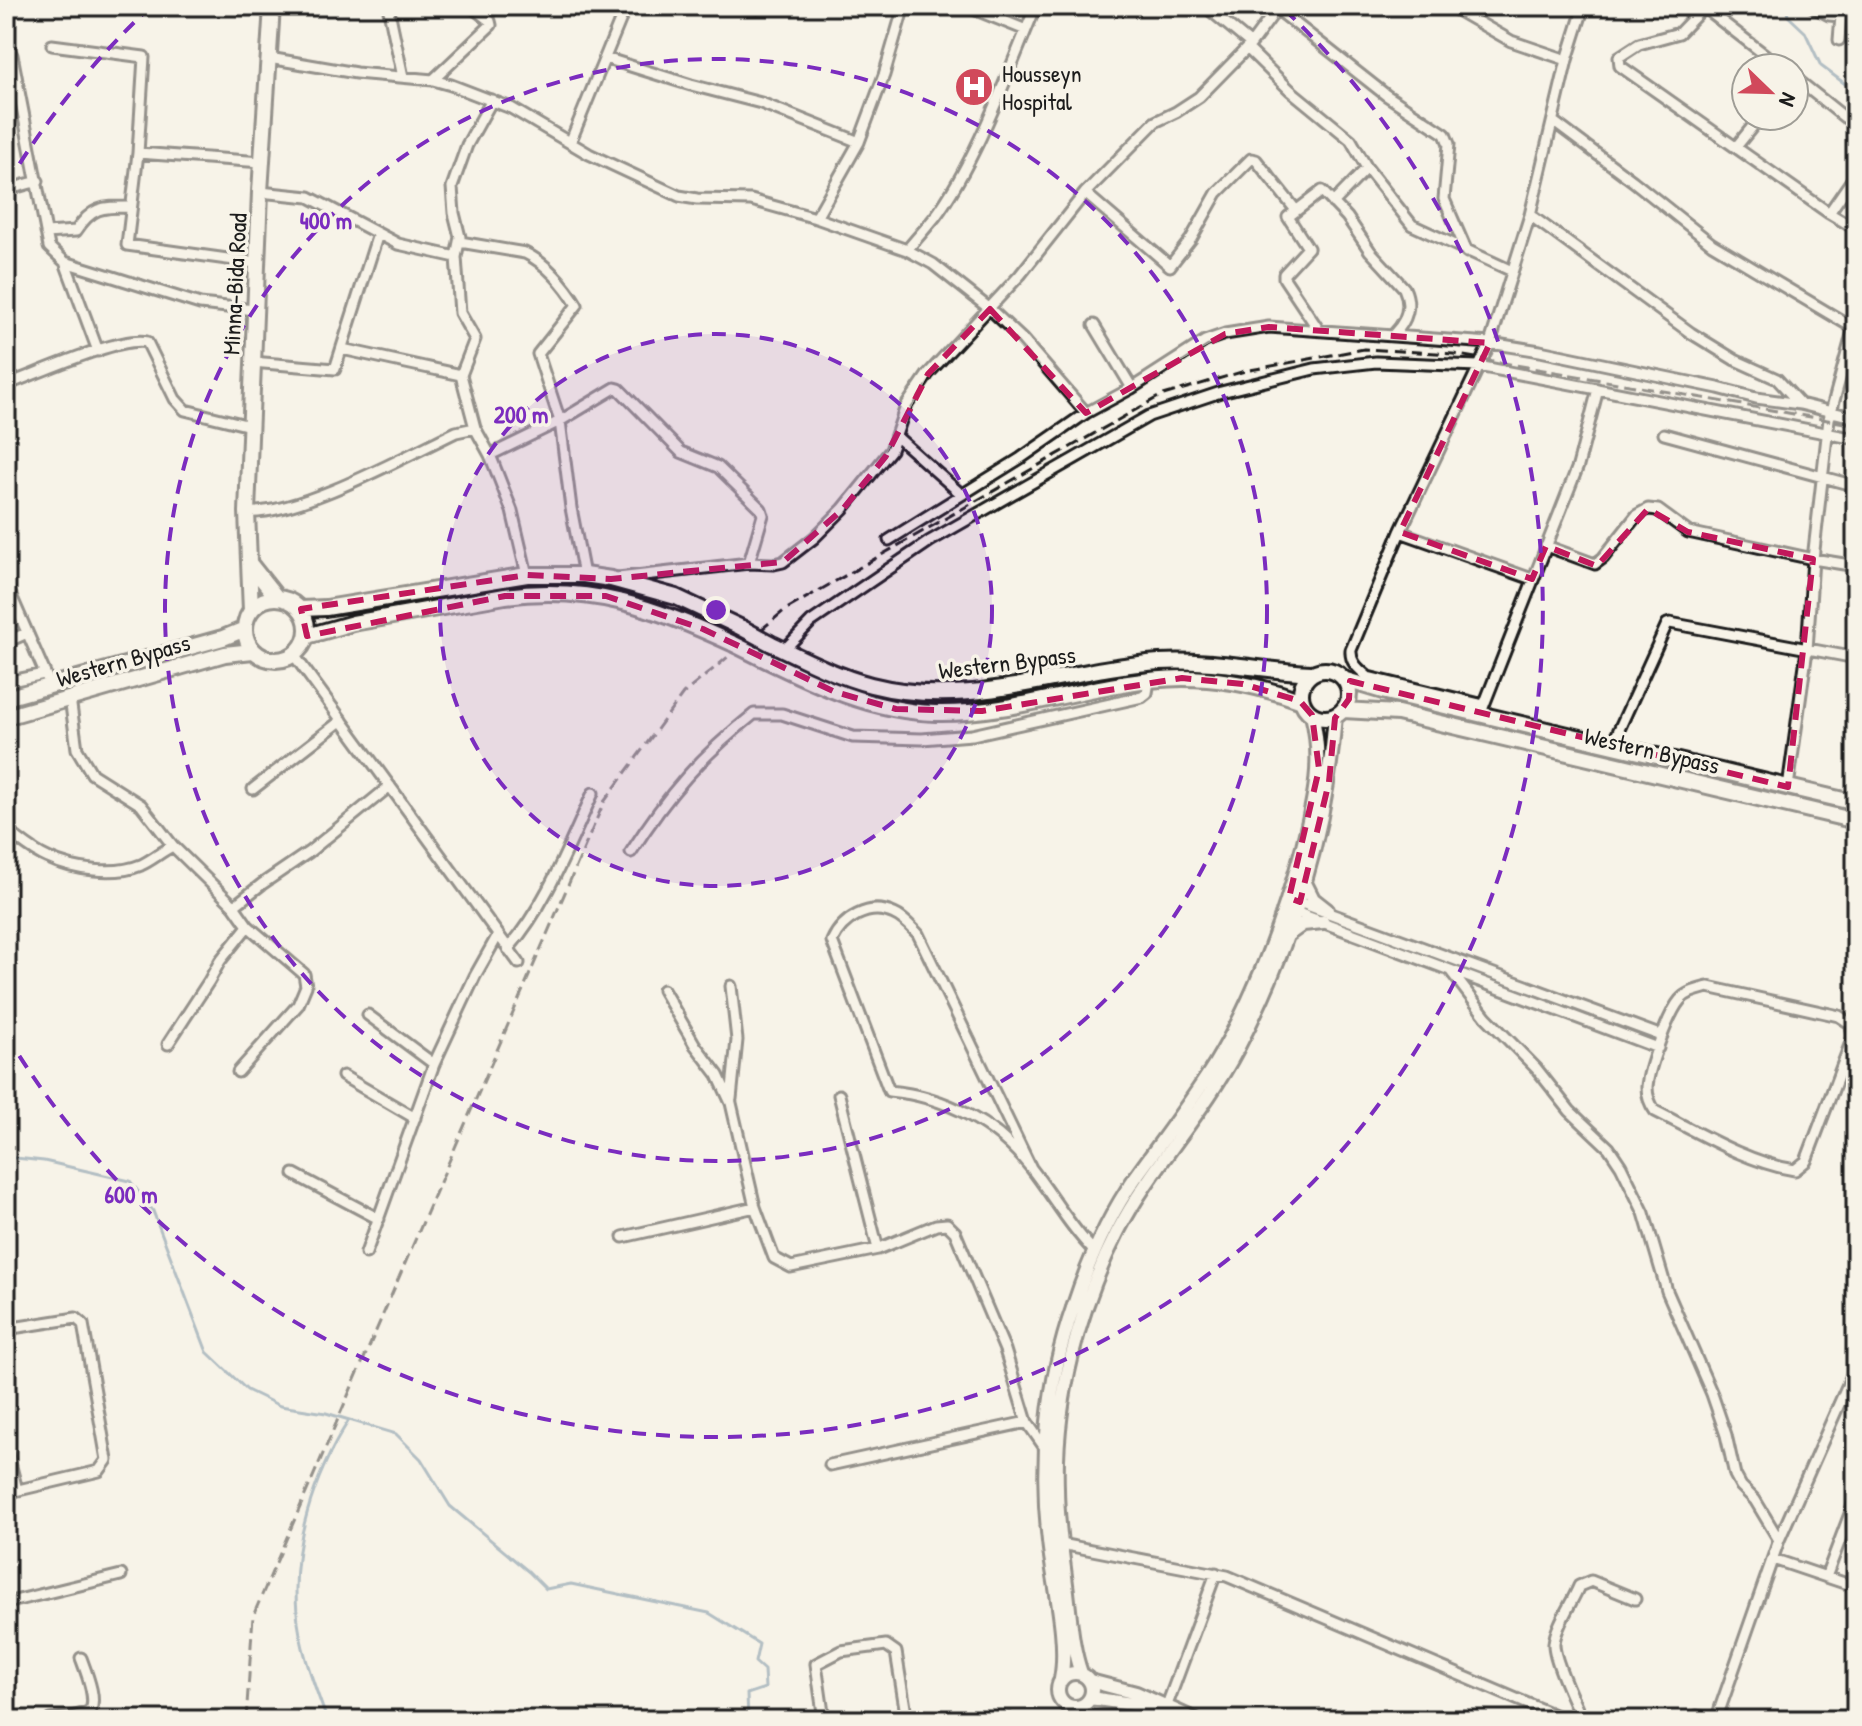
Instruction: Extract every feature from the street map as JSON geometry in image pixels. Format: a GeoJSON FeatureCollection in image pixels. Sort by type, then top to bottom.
{"type":"FeatureCollection","features":[{"type":"Feature","properties":{"kind":"main road","name":"Minna-Bida Road"},"geometry":{"type":"LineString","coordinates":[[251,611],[247,512],[252,362],[272,6]]}},
{"type":"Feature","properties":{"kind":"main road"},"geometry":{"type":"LineString","coordinates":[[250,564],[277,598]]}},
{"type":"Feature","properties":{"kind":"main road","name":"Western Bypass"},"geometry":{"type":"LineString","coordinates":[[301,609],[326,608],[527,575],[584,575],[676,597],[777,646],[870,685],[932,694],[1006,688],[1157,662],[1219,662],[1311,673]]}},
{"type":"Feature","properties":{"kind":"main road","name":"Western Bypass"},"geometry":{"type":"LineString","coordinates":[[307,636],[353,623],[505,596],[579,593],[637,604],[862,702],[896,709],[935,713],[982,711],[1149,681],[1182,678],[1216,680],[1265,689],[1302,701]]}},
{"type":"Feature","properties":{"kind":"main road"},"geometry":{"type":"LineString","coordinates":[[277,598],[286,599],[301,609],[308,626],[307,636],[303,647],[294,655],[277,661],[268,660],[253,651],[245,629],[251,611],[258,604],[277,598]]}},
{"type":"Feature","properties":{"kind":"main road","name":"Western Bypass"},"geometry":{"type":"LineString","coordinates":[[6,698],[47,680],[223,638],[245,629]]}},
{"type":"Feature","properties":{"kind":"main road","name":"Western Bypass"},"geometry":{"type":"LineString","coordinates":[[6,717],[225,654],[253,651]]}},
{"type":"Feature","properties":{"kind":"main road"},"geometry":{"type":"LineString","coordinates":[[1072,1720],[1058,1695],[1062,1646],[1048,1538],[1045,1448],[1062,1346],[1094,1251],[1135,1178],[1177,1121],[1225,1046],[1293,905],[1305,883],[1329,782],[1339,713],[1349,699],[1346,680],[1330,670],[1311,673],[1302,688],[1302,701],[1312,715],[1319,749],[1318,782],[1293,905],[1289,934],[1235,1053],[1118,1231],[1091,1295],[1072,1361],[1060,1428],[1057,1489],[1074,1647],[1086,1677],[1088,1701],[1085,1720]]}},
{"type":"Feature","properties":{"kind":"main road","name":"Western Bypass"},"geometry":{"type":"LineString","coordinates":[[1346,680],[1386,692],[1483,709],[1612,745],[1856,803]]}},
{"type":"Feature","properties":{"kind":"main road","name":"Western Bypass"},"geometry":{"type":"LineString","coordinates":[[1339,713],[1398,713],[1856,821]]}},
{"type":"Feature","properties":{"kind":"main road"},"geometry":{"type":"LineString","coordinates":[[1312,715],[1322,718],[1339,713]]}},
{"type":"Feature","properties":{"kind":"main road"},"geometry":{"type":"LineString","coordinates":[[1289,934],[1303,924],[1325,916],[1305,883]]}},
{"type":"Feature","properties":{"kind":"main road"},"geometry":{"type":"LineString","coordinates":[[1061,1679],[1071,1673],[1086,1677],[1167,1705],[1196,1720]]}},
{"type":"Feature","properties":{"kind":"main road"},"geometry":{"type":"LineString","coordinates":[[1064,1704],[1077,1707],[1088,1701],[1118,1701],[1171,1720]]}},
{"type":"Feature","properties":{"kind":"street"},"geometry":{"type":"LineString","coordinates":[[388,6],[403,77]]}},
{"type":"Feature","properties":{"kind":"street"},"geometry":{"type":"LineString","coordinates":[[433,80],[491,25],[471,6]]}},
{"type":"Feature","properties":{"kind":"street"},"geometry":{"type":"LineString","coordinates":[[570,143],[626,6]]}},
{"type":"Feature","properties":{"kind":"street"},"geometry":{"type":"LineString","coordinates":[[816,218],[859,142],[904,6]]}},
{"type":"Feature","properties":{"kind":"street"},"geometry":{"type":"LineString","coordinates":[[966,6],[1026,30]]}},
{"type":"Feature","properties":{"kind":"street"},"geometry":{"type":"LineString","coordinates":[[907,250],[951,192],[986,123],[1036,6]]}},
{"type":"Feature","properties":{"kind":"street"},"geometry":{"type":"LineString","coordinates":[[1205,6],[1249,46],[1290,90],[1351,140],[1367,168],[1412,225],[1512,271]]}},
{"type":"Feature","properties":{"kind":"street"},"geometry":{"type":"LineString","coordinates":[[1450,6],[1511,41],[1567,60]]}},
{"type":"Feature","properties":{"kind":"street"},"geometry":{"type":"LineString","coordinates":[[1584,6],[1567,60],[1530,215],[1490,343],[1400,532],[1351,650],[1356,666],[1368,677],[1483,709],[1578,466],[1598,389]]}},
{"type":"Feature","properties":{"kind":"street"},"geometry":{"type":"LineString","coordinates":[[1812,6],[1829,15],[1841,16]]}},
{"type":"Feature","properties":{"kind":"street"},"geometry":{"type":"LineString","coordinates":[[1839,40],[1841,16],[1850,6]]}},
{"type":"Feature","properties":{"kind":"street"},"geometry":{"type":"LineString","coordinates":[[611,579],[749,563],[774,564],[783,562],[814,538],[843,509],[886,456],[897,437],[906,406],[928,374],[990,309],[1085,193],[1155,122],[1199,97],[1249,46],[1278,7],[1386,95],[1445,134],[1449,144],[1444,199],[1467,252]]}},
{"type":"Feature","properties":{"kind":"street"},"geometry":{"type":"LineString","coordinates":[[1761,52],[1703,7],[1679,33],[1639,44],[1619,57],[1618,62],[1829,213],[1856,229]]}},
{"type":"Feature","properties":{"kind":"street"},"geometry":{"type":"LineString","coordinates":[[6,43],[12,55],[49,247],[65,262],[200,304],[254,310]]}},
{"type":"Feature","properties":{"kind":"street"},"geometry":{"type":"LineString","coordinates":[[52,45],[144,57],[138,153],[127,245],[256,263]]}},
{"type":"Feature","properties":{"kind":"street"},"geometry":{"type":"LineString","coordinates":[[269,58],[356,73],[433,80],[511,108],[570,143],[679,196],[751,200],[816,218],[907,250],[933,264],[990,309],[1022,339],[1086,413]]}},
{"type":"Feature","properties":{"kind":"street"},"geometry":{"type":"LineString","coordinates":[[605,58],[761,103],[859,142]]}},
{"type":"Feature","properties":{"kind":"street"},"geometry":{"type":"LineString","coordinates":[[1810,90],[1856,123]]}},
{"type":"Feature","properties":{"kind":"street"},"geometry":{"type":"LineString","coordinates":[[492,100],[467,145],[452,187],[460,242],[456,257],[460,313],[475,339],[461,375],[475,428],[490,455],[512,511],[527,575]]}},
{"type":"Feature","properties":{"kind":"street"},"geometry":{"type":"LineString","coordinates":[[1554,122],[1712,244],[1854,324],[1827,432],[1807,650],[1788,787]]}},
{"type":"Feature","properties":{"kind":"street"},"geometry":{"type":"LineString","coordinates":[[1736,147],[1748,132]]}},
{"type":"Feature","properties":{"kind":"street"},"geometry":{"type":"LineString","coordinates":[[138,153],[262,162]]}},
{"type":"Feature","properties":{"kind":"street"},"geometry":{"type":"LineString","coordinates":[[1085,193],[1170,266],[1191,239],[1217,193],[1251,159],[1256,160],[1295,209]]}},
{"type":"Feature","properties":{"kind":"street"},"geometry":{"type":"LineString","coordinates":[[1333,203],[1367,168]]}},
{"type":"Feature","properties":{"kind":"street"},"geometry":{"type":"LineString","coordinates":[[1829,213],[1856,174]]}},
{"type":"Feature","properties":{"kind":"street"},"geometry":{"type":"LineString","coordinates":[[6,190],[38,181]]}},
{"type":"Feature","properties":{"kind":"street"},"geometry":{"type":"LineString","coordinates":[[1318,329],[1284,274],[1308,248],[1288,220],[1289,214],[1324,191],[1408,295],[1407,316],[1394,334]]}},
{"type":"Feature","properties":{"kind":"street"},"geometry":{"type":"LineString","coordinates":[[260,192],[309,197],[398,244],[456,257]]}},
{"type":"Feature","properties":{"kind":"street"},"geometry":{"type":"LineString","coordinates":[[46,233],[76,231],[84,218],[96,209],[131,207]]}},
{"type":"Feature","properties":{"kind":"street"},"geometry":{"type":"LineString","coordinates":[[1530,215],[1691,333],[1735,360],[1777,379],[1800,404]]}},
{"type":"Feature","properties":{"kind":"street"},"geometry":{"type":"LineString","coordinates":[[252,362],[335,369],[378,234]]}},
{"type":"Feature","properties":{"kind":"street"},"geometry":{"type":"LineString","coordinates":[[460,242],[534,257],[554,274],[575,302],[576,308],[538,354],[560,421],[571,508],[584,575]]}},
{"type":"Feature","properties":{"kind":"street"},"geometry":{"type":"LineString","coordinates":[[65,262],[98,351]]}},
{"type":"Feature","properties":{"kind":"street"},"geometry":{"type":"LineString","coordinates":[[1094,325],[1132,388]]}},
{"type":"Feature","properties":{"kind":"street"},"geometry":{"type":"LineString","coordinates":[[889,540],[1086,413],[1132,388],[1205,341],[1225,334],[1269,327],[1490,343],[1555,354],[1768,401],[1800,404],[1856,418]]}},
{"type":"Feature","properties":{"kind":"street"},"geometry":{"type":"LineString","coordinates":[[11,383],[98,351],[139,341],[147,342],[175,399],[185,410],[250,426]]}},
{"type":"Feature","properties":{"kind":"street"},"geometry":{"type":"LineString","coordinates":[[342,349],[461,375]]}},
{"type":"Feature","properties":{"kind":"street"},"geometry":{"type":"LineString","coordinates":[[777,646],[930,541],[1149,416],[1221,392],[1314,369],[1376,362],[1478,366],[1856,439]]}},
{"type":"Feature","properties":{"kind":"street"},"geometry":{"type":"LineString","coordinates":[[490,455],[560,421],[615,388],[619,389],[681,452],[723,470],[761,509],[763,515],[749,563]]}},
{"type":"Feature","properties":{"kind":"street"},"geometry":{"type":"LineString","coordinates":[[247,512],[264,512],[294,504],[456,432],[475,428]]}},
{"type":"Feature","properties":{"kind":"street"},"geometry":{"type":"LineString","coordinates":[[1664,434],[1856,486]]}},
{"type":"Feature","properties":{"kind":"street"},"geometry":{"type":"LineString","coordinates":[[897,437],[961,494]]}},
{"type":"Feature","properties":{"kind":"street"},"geometry":{"type":"LineString","coordinates":[[1546,546],[1595,564],[1637,515],[1648,509],[1658,510],[1688,532],[1856,566]]}},
{"type":"Feature","properties":{"kind":"street"},"geometry":{"type":"LineString","coordinates":[[1400,532],[1532,579]]}},
{"type":"Feature","properties":{"kind":"street"},"geometry":{"type":"LineString","coordinates":[[6,584],[47,680],[6,682]]}},
{"type":"Feature","properties":{"kind":"street"},"geometry":{"type":"LineString","coordinates":[[1612,745],[1667,624],[1856,658]]}},
{"type":"Feature","properties":{"kind":"street"},"geometry":{"type":"LineString","coordinates":[[6,642],[27,633]]}},
{"type":"Feature","properties":{"kind":"street"},"geometry":{"type":"LineString","coordinates":[[294,655],[519,963]]}},
{"type":"Feature","properties":{"kind":"street"},"geometry":{"type":"LineString","coordinates":[[631,852],[657,811],[703,756],[754,714],[782,714],[853,737],[922,739],[972,735],[1142,697],[1147,693],[1149,681]]}},
{"type":"Feature","properties":{"kind":"street"},"geometry":{"type":"LineString","coordinates":[[70,698],[77,749],[92,774],[141,805],[173,846],[234,906],[248,926],[304,974],[306,986],[298,1005],[238,1072]]}},
{"type":"Feature","properties":{"kind":"street"},"geometry":{"type":"LineString","coordinates":[[253,789],[342,720]]}},
{"type":"Feature","properties":{"kind":"street"},"geometry":{"type":"LineString","coordinates":[[234,906],[309,852],[390,786]]}},
{"type":"Feature","properties":{"kind":"street"},"geometry":{"type":"LineString","coordinates":[[508,949],[527,928],[543,901],[593,793]]}},
{"type":"Feature","properties":{"kind":"street"},"geometry":{"type":"LineString","coordinates":[[6,830],[45,857],[92,869],[121,870],[140,866],[173,846]]}},
{"type":"Feature","properties":{"kind":"street"},"geometry":{"type":"LineString","coordinates":[[1293,905],[1662,1036]]}},
{"type":"Feature","properties":{"kind":"street"},"geometry":{"type":"LineString","coordinates":[[1031,1168],[918,934],[893,913],[872,911],[855,915],[839,926],[832,941],[889,1091],[925,1097],[979,1120],[1031,1168],[1078,1235],[1094,1251]]}},
{"type":"Feature","properties":{"kind":"street"},"geometry":{"type":"LineString","coordinates":[[1325,916],[1450,970],[1658,1048]]}},
{"type":"Feature","properties":{"kind":"street"},"geometry":{"type":"LineString","coordinates":[[168,1044],[220,961],[248,926]]}},
{"type":"Feature","properties":{"kind":"street"},"geometry":{"type":"LineString","coordinates":[[366,1253],[434,1064],[498,935]]}},
{"type":"Feature","properties":{"kind":"street"},"geometry":{"type":"LineString","coordinates":[[1450,970],[1486,1017],[1536,1068],[1570,1111],[1609,1148],[1621,1166],[1644,1213],[1667,1291],[1712,1394],[1735,1475],[1755,1500],[1779,1540]]}},
{"type":"Feature","properties":{"kind":"street"},"geometry":{"type":"LineString","coordinates":[[731,986],[737,1040],[731,1103]]}},
{"type":"Feature","properties":{"kind":"street"},"geometry":{"type":"LineString","coordinates":[[1708,987],[1839,1016],[1851,1024],[1853,1037],[1806,1161],[1795,1170],[1720,1144],[1655,1111],[1649,1101],[1647,1086],[1662,1036],[1680,1000],[1692,991],[1708,987]]}},
{"type":"Feature","properties":{"kind":"street"},"geometry":{"type":"LineString","coordinates":[[663,990],[695,1045],[718,1075],[731,1103],[755,1207],[774,1258],[782,1265],[791,1267],[878,1249],[936,1225],[947,1224],[955,1232],[1005,1350],[1027,1422],[1045,1448]]}},
{"type":"Feature","properties":{"kind":"street"},"geometry":{"type":"LineString","coordinates":[[368,1015],[434,1064]]}},
{"type":"Feature","properties":{"kind":"street"},"geometry":{"type":"LineString","coordinates":[[343,1076],[415,1118]]}},
{"type":"Feature","properties":{"kind":"street"},"geometry":{"type":"LineString","coordinates":[[839,1095],[878,1249]]}},
{"type":"Feature","properties":{"kind":"street"},"geometry":{"type":"LineString","coordinates":[[294,1174],[379,1219]]}},
{"type":"Feature","properties":{"kind":"street"},"geometry":{"type":"LineString","coordinates":[[623,1237],[755,1207]]}},
{"type":"Feature","properties":{"kind":"street"},"geometry":{"type":"LineString","coordinates":[[6,1329],[76,1318],[83,1324],[107,1460],[99,1471],[11,1491],[6,1447]]}},
{"type":"Feature","properties":{"kind":"street"},"geometry":{"type":"LineString","coordinates":[[1691,1720],[1697,1716],[1715,1720],[1779,1540],[1856,1366]]}},
{"type":"Feature","properties":{"kind":"street"},"geometry":{"type":"LineString","coordinates":[[830,1465],[1027,1422]]}},
{"type":"Feature","properties":{"kind":"street"},"geometry":{"type":"LineString","coordinates":[[1826,1577],[1856,1498]]}},
{"type":"Feature","properties":{"kind":"street"},"geometry":{"type":"LineString","coordinates":[[1061,1544],[1216,1573],[1566,1720]]}},
{"type":"Feature","properties":{"kind":"street"},"geometry":{"type":"LineString","coordinates":[[1773,1559],[1856,1587]]}},
{"type":"Feature","properties":{"kind":"street"},"geometry":{"type":"LineString","coordinates":[[1167,1705],[1216,1573]]}},
{"type":"Feature","properties":{"kind":"street"},"geometry":{"type":"LineString","coordinates":[[6,1603],[121,1575]]}},
{"type":"Feature","properties":{"kind":"street"},"geometry":{"type":"LineString","coordinates":[[1582,1720],[1556,1656],[1554,1644],[1558,1631],[1579,1586],[1585,1582],[1591,1581],[1635,1599]]}},
{"type":"Feature","properties":{"kind":"street"},"geometry":{"type":"LineString","coordinates":[[824,1720],[816,1664],[841,1651],[886,1645],[896,1652],[907,1720]]}},
{"type":"Feature","properties":{"kind":"street"},"geometry":{"type":"LineString","coordinates":[[50,1720],[88,1711],[93,1706],[81,1658]]}},
{"type":"Feature","properties":{"kind":"highlighted area"},"geometry":{"type":"Polygon","coordinates":[[[990,309],[1086,413],[1225,334],[1269,327],[1490,343],[1400,532],[1532,579],[1546,546],[1597,566],[1648,509],[1688,532],[1813,559],[1788,787],[1350,681],[1349,699],[1335,718],[1329,782],[1300,902],[1289,898],[1319,769],[1312,715],[1300,701],[1243,684],[1182,678],[982,711],[896,709],[835,692],[703,629],[606,596],[505,596],[307,636],[301,609],[527,575],[611,579],[783,562],[843,509],[886,456],[928,374],[990,309]]]}},
{"type":"Feature","properties":{"kind":"waterway"},"geometry":{"type":"LineString","coordinates":[[1786,6],[1788,16],[1805,32],[1821,66],[1856,92]]}},
{"type":"Feature","properties":{"kind":"waterway"},"geometry":{"type":"LineString","coordinates":[[6,1157],[44,1161],[130,1181],[153,1211],[207,1352],[247,1390],[280,1406],[326,1413],[396,1434],[421,1459],[450,1506],[546,1589],[571,1584],[709,1613],[759,1644],[755,1662],[764,1670],[765,1688],[747,1694],[748,1720]]}},
{"type":"Feature","properties":{"kind":"waterway"},"geometry":{"type":"LineString","coordinates":[[327,1720],[301,1641],[296,1588],[307,1512],[325,1465],[349,1420]]}},
{"type":"Feature","properties":{"kind":"railway"},"geometry":{"type":"LineString","coordinates":[[246,1720],[253,1616],[604,802],[683,694],[785,610],[1160,396],[1245,371],[1364,349],[1453,354],[1856,425]]}},
{"type":"Feature","properties":{"kind":"place","name":"Housseyn Hospital"},"geometry":{"type":"Point","coordinates":[974,87]}}]}
